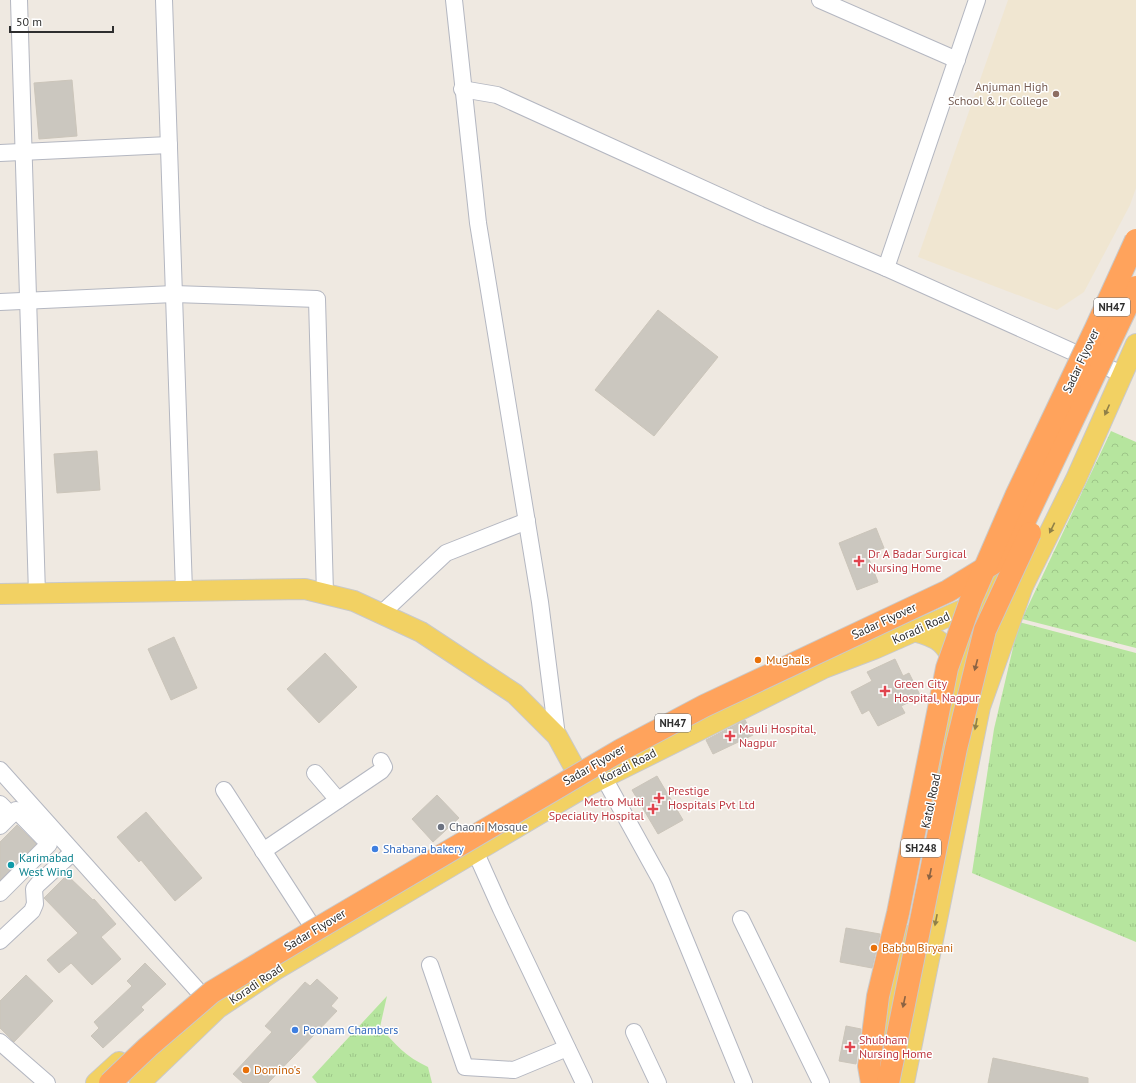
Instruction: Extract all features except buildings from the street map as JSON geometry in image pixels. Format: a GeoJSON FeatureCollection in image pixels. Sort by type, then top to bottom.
{"type":"FeatureCollection","features":[{"type":"Feature","properties":{"kind":"highway","name":"Sadar Flyover"},"geometry":{"type":"LineString","coordinates":[[871,1083],[869,1066],[878,996],[898,913],[947,668],[971,600],[1016,496],[1090,342],[1136,240]]}},
{"type":"Feature","properties":{"kind":"highway","name":"Sadar Flyover"},"geometry":{"type":"LineString","coordinates":[[110,1083],[148,1047],[212,992],[511,813],[621,750],[704,706],[948,591],[992,564],[1014,543],[1018,536],[1136,287]]}},
{"type":"Feature","properties":{"kind":"highway"},"geometry":{"type":"LineString","coordinates":[[888,1083],[956,748],[985,630],[1031,551],[1049,490],[1136,312]]}},
{"type":"Feature","properties":{"kind":"highway","name":"Sadar Flyover"},"geometry":{"type":"LineString","coordinates":[[123,1083],[164,1044],[223,993],[525,812],[647,743],[734,699],[948,598],[1031,551]]}},
{"type":"Feature","properties":{"kind":"main road","name":"NH47"},"geometry":{"type":"LineString","coordinates":[[1090,359],[1136,256]]}},
{"type":"Feature","properties":{"kind":"main road"},"geometry":{"type":"LineString","coordinates":[[1023,586],[1031,551],[1076,479],[1136,344]]}},
{"type":"Feature","properties":{"kind":"main road","name":"Katol Road"},"geometry":{"type":"LineString","coordinates":[[871,1083],[880,1046],[909,901],[960,670],[968,641],[996,568],[1090,359]]}},
{"type":"Feature","properties":{"kind":"main road","name":"Koradi Road"},"geometry":{"type":"LineString","coordinates":[[96,1083],[154,1030],[200,993],[574,766],[701,700],[916,601],[996,568],[1031,551]]}},
{"type":"Feature","properties":{"kind":"main road","name":"Koradi Road"},"geometry":{"type":"LineString","coordinates":[[140,1083],[218,1008],[275,970],[585,787],[824,668],[914,631],[982,607],[1023,586]]}},
{"type":"Feature","properties":{"kind":"main road","name":"SH248"},"geometry":{"type":"LineString","coordinates":[[904,1083],[980,707],[1005,633],[1023,586]]}},
{"type":"Feature","properties":{"kind":"main road"},"geometry":{"type":"LineString","coordinates":[[0,594],[305,589],[354,601],[421,632],[515,694],[557,736],[585,787]]}},
{"type":"Feature","properties":{"kind":"main road"},"geometry":{"type":"LineString","coordinates":[[914,631],[932,636],[945,646],[960,670]]}},
{"type":"Feature","properties":{"kind":"street"},"geometry":{"type":"LineString","coordinates":[[19,0],[36,594]]}},
{"type":"Feature","properties":{"kind":"street"},"geometry":{"type":"LineString","coordinates":[[164,0],[184,591]]}},
{"type":"Feature","properties":{"kind":"street"},"geometry":{"type":"LineString","coordinates":[[454,0],[462,89],[478,223],[540,602],[557,736]]}},
{"type":"Feature","properties":{"kind":"street"},"geometry":{"type":"LineString","coordinates":[[820,0],[957,60]]}},
{"type":"Feature","properties":{"kind":"street"},"geometry":{"type":"LineString","coordinates":[[886,268],[977,0]]}},
{"type":"Feature","properties":{"kind":"street"},"geometry":{"type":"LineString","coordinates":[[462,89],[497,95],[761,215],[886,268],[1122,374]]}},
{"type":"Feature","properties":{"kind":"street"},"geometry":{"type":"LineString","coordinates":[[0,153],[169,145]]}},
{"type":"Feature","properties":{"kind":"street"},"geometry":{"type":"LineString","coordinates":[[0,302],[174,294],[317,299],[325,594]]}},
{"type":"Feature","properties":{"kind":"street"},"geometry":{"type":"LineString","coordinates":[[381,614],[446,553],[527,521]]}},
{"type":"Feature","properties":{"kind":"street"},"geometry":{"type":"LineString","coordinates":[[592,756],[661,881],[744,1083]]}},
{"type":"Feature","properties":{"kind":"street"},"geometry":{"type":"LineString","coordinates":[[263,850],[381,771],[384,767],[381,761]]}},
{"type":"Feature","properties":{"kind":"street"},"geometry":{"type":"LineString","coordinates":[[315,773],[338,800]]}},
{"type":"Feature","properties":{"kind":"street"},"geometry":{"type":"LineString","coordinates":[[0,893],[49,844],[7,814],[12,800],[6,781]]}},
{"type":"Feature","properties":{"kind":"street"},"geometry":{"type":"LineString","coordinates":[[6,781],[73,852],[200,993]]}},
{"type":"Feature","properties":{"kind":"street"},"geometry":{"type":"LineString","coordinates":[[224,790],[312,926]]}},
{"type":"Feature","properties":{"kind":"street"},"geometry":{"type":"LineString","coordinates":[[465,831],[476,851],[501,909],[584,1083]]}},
{"type":"Feature","properties":{"kind":"street"},"geometry":{"type":"LineString","coordinates":[[0,941],[32,911],[35,904],[34,889],[38,884],[73,852]]}},
{"type":"Feature","properties":{"kind":"street"},"geometry":{"type":"LineString","coordinates":[[741,919],[821,1083]]}},
{"type":"Feature","properties":{"kind":"street"},"geometry":{"type":"LineString","coordinates":[[430,965],[465,1067],[514,1070],[568,1048]]}},
{"type":"Feature","properties":{"kind":"street"},"geometry":{"type":"LineString","coordinates":[[634,1032],[658,1083]]}},
{"type":"Feature","properties":{"kind":"street"},"geometry":{"type":"LineString","coordinates":[[0,1042],[47,1083]]}},
{"type":"Feature","properties":{"kind":"shaded area","name":"Anjuman High School & Jr College"},"geometry":{"type":"Polygon","coordinates":[[[1008,0],[1136,0],[1136,188],[1130,205],[1084,292],[1057,310],[918,257],[1008,0]]]}},
{"type":"Feature","properties":{"kind":"green space"},"geometry":{"type":"Polygon","coordinates":[[[1111,431],[1136,442],[1136,648],[1022,619],[1111,431]]]}},
{"type":"Feature","properties":{"kind":"green space"},"geometry":{"type":"Polygon","coordinates":[[[1019,622],[1136,653],[1136,942],[972,873],[994,729],[1019,622]]]}},
{"type":"Feature","properties":{"kind":"green space"},"geometry":{"type":"Polygon","coordinates":[[[387,996],[380,1027],[413,1059],[428,1067],[432,1083],[317,1083],[312,1077],[387,996]]]}},
{"type":"Feature","properties":{"kind":"place","name":"Anjuman High School & Jr College"},"geometry":{"type":"Point","coordinates":[1056,94]}},
{"type":"Feature","properties":{"kind":"place","name":"Dr A Badar Surgical Nursing Home"},"geometry":{"type":"Point","coordinates":[859,561]}},
{"type":"Feature","properties":{"kind":"place","name":"Mughals"},"geometry":{"type":"Point","coordinates":[758,660]}},
{"type":"Feature","properties":{"kind":"place","name":"Green City Hospital, Nagpur"},"geometry":{"type":"Point","coordinates":[885,691]}},
{"type":"Feature","properties":{"kind":"place","name":"Mauli Hospital, Nagpur"},"geometry":{"type":"Point","coordinates":[730,736]}},
{"type":"Feature","properties":{"kind":"place","name":"Prestige Hospitals Pvt Ltd"},"geometry":{"type":"Point","coordinates":[659,798]}},
{"type":"Feature","properties":{"kind":"place","name":"Metro Multi Speciality Hospital"},"geometry":{"type":"Point","coordinates":[653,809]}},
{"type":"Feature","properties":{"kind":"place","name":"Chaoni Mosque"},"geometry":{"type":"Point","coordinates":[441,827]}},
{"type":"Feature","properties":{"kind":"place","name":"Shabana bakery"},"geometry":{"type":"Point","coordinates":[375,849]}},
{"type":"Feature","properties":{"kind":"place","name":"Karimabad West Wing"},"geometry":{"type":"Point","coordinates":[11,865]}},
{"type":"Feature","properties":{"kind":"place","name":"Babbu Biryani"},"geometry":{"type":"Point","coordinates":[874,948]}},
{"type":"Feature","properties":{"kind":"place","name":"Poonam Chambers"},"geometry":{"type":"Point","coordinates":[295,1030]}},
{"type":"Feature","properties":{"kind":"place","name":"Shubham Nursing Home"},"geometry":{"type":"Point","coordinates":[850,1047]}},
{"type":"Feature","properties":{"kind":"place","name":"Domino's"},"geometry":{"type":"Point","coordinates":[246,1070]}}]}
